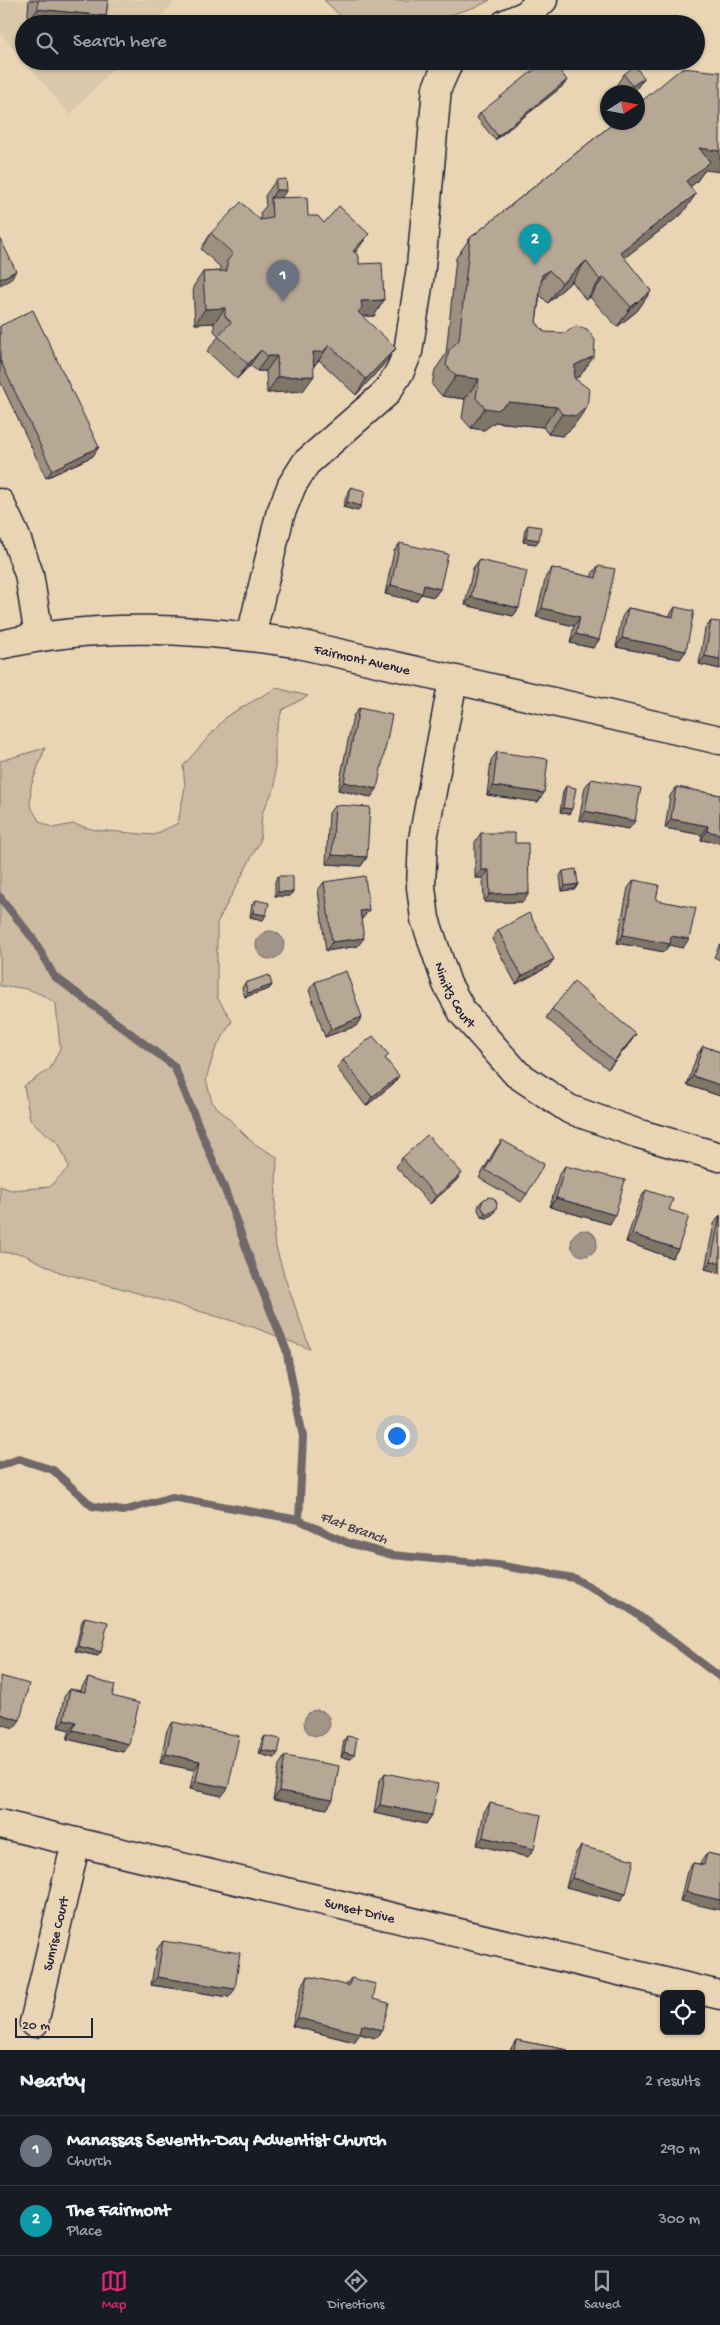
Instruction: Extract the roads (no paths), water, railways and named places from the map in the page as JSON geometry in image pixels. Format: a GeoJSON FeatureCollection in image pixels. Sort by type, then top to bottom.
{"type":"FeatureCollection","features":[{"type":"Feature","properties":{"kind":"street"},"geometry":{"type":"LineString","coordinates":[[526,15],[544,0]]}},
{"type":"Feature","properties":{"kind":"street"},"geometry":{"type":"LineString","coordinates":[[251,636],[280,515],[292,485],[306,463],[386,393],[400,371],[408,352],[421,267],[437,88],[445,70]]}},
{"type":"Feature","properties":{"kind":"street"},"geometry":{"type":"LineString","coordinates":[[0,503],[18,542],[29,574],[39,636]]}},
{"type":"Feature","properties":{"kind":"street","name":"Fairmont Avenue"},"geometry":{"type":"LineString","coordinates":[[0,645],[39,636],[83,631],[139,629],[196,631],[251,636],[294,643],[720,740]]}},
{"type":"Feature","properties":{"kind":"street","name":"Nimitz Court"},"geometry":{"type":"LineString","coordinates":[[453,680],[423,838],[421,887],[425,919],[447,984],[463,1013],[517,1074],[569,1108],[636,1133],[720,1157]]}},
{"type":"Feature","properties":{"kind":"street","name":"Sunset Drive"},"geometry":{"type":"LineString","coordinates":[[0,1824],[720,1995]]}},
{"type":"Feature","properties":{"kind":"street","name":"Sunrise Court"},"geometry":{"type":"LineString","coordinates":[[34,2023],[76,1842]]}},
{"type":"Feature","properties":{"kind":"waterway"},"geometry":{"type":"LineString","coordinates":[[0,897],[34,940],[54,976],[174,1066],[225,1190],[256,1275],[286,1349],[303,1437],[299,1520]]}},
{"type":"Feature","properties":{"kind":"waterway","name":"Flat Branch"},"geometry":{"type":"LineString","coordinates":[[0,1466],[19,1459],[53,1470],[92,1506],[123,1511],[172,1497],[299,1520],[348,1543],[392,1555],[497,1565],[574,1578],[630,1609],[720,1677]]}},
{"type":"Feature","properties":{"kind":"place","name":"The Fairmont"},"geometry":{"type":"Point","coordinates":[535,265]}},
{"type":"Feature","properties":{"kind":"place","name":"Manassas Seventh-Day Adventist Church"},"geometry":{"type":"Point","coordinates":[283,301]}}]}
